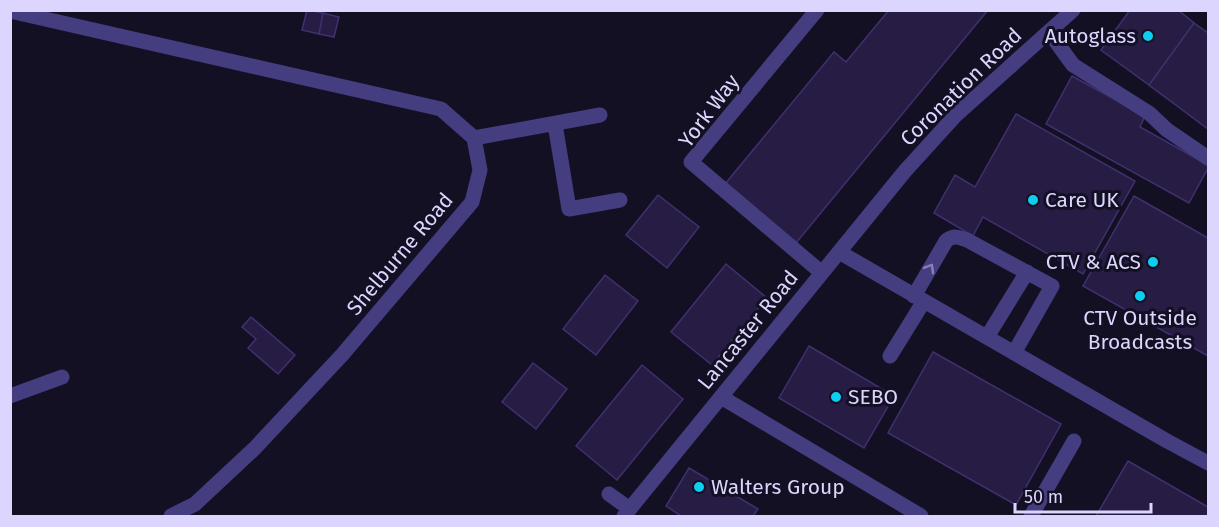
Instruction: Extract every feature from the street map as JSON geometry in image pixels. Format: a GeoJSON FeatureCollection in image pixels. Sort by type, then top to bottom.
{"type":"FeatureCollection","features":[{"type":"Feature","properties":{"kind":"street","name":"York Way"},"geometry":{"type":"LineString","coordinates":[[817,10],[691,162],[822,273]]}},
{"type":"Feature","properties":{"kind":"street","name":"Coronation Road"},"geometry":{"type":"LineString","coordinates":[[905,171],[955,116],[1073,10]]}},
{"type":"Feature","properties":{"kind":"street"},"geometry":{"type":"LineString","coordinates":[[10,11],[441,109],[474,138],[600,116]]}},
{"type":"Feature","properties":{"kind":"street"},"geometry":{"type":"LineString","coordinates":[[1049,32],[1073,65],[1149,113],[1167,130],[1209,158]]}},
{"type":"Feature","properties":{"kind":"street"},"geometry":{"type":"LineString","coordinates":[[555,124],[569,209],[620,200]]}},
{"type":"Feature","properties":{"kind":"street","name":"Shelburne Road"},"geometry":{"type":"LineString","coordinates":[[171,516],[195,504],[255,448],[342,355],[472,202],[480,170],[474,138]]}},
{"type":"Feature","properties":{"kind":"street","name":"Lancaster Road"},"geometry":{"type":"LineString","coordinates":[[627,513],[905,171]]}},
{"type":"Feature","properties":{"kind":"street"},"geometry":{"type":"LineString","coordinates":[[890,356],[950,237],[967,240],[1052,286],[1014,353]]}},
{"type":"Feature","properties":{"kind":"street"},"geometry":{"type":"LineString","coordinates":[[839,252],[1209,463]]}},
{"type":"Feature","properties":{"kind":"street"},"geometry":{"type":"LineString","coordinates":[[987,337],[1027,272]]}},
{"type":"Feature","properties":{"kind":"street"},"geometry":{"type":"LineString","coordinates":[[10,396],[62,377]]}},
{"type":"Feature","properties":{"kind":"street"},"geometry":{"type":"LineString","coordinates":[[721,397],[921,516]]}},
{"type":"Feature","properties":{"kind":"street"},"geometry":{"type":"LineString","coordinates":[[1031,516],[1074,441]]}},
{"type":"Feature","properties":{"kind":"street"},"geometry":{"type":"LineString","coordinates":[[609,494],[627,513]]}},
{"type":"Feature","properties":{"kind":"building"},"geometry":{"type":"Polygon","coordinates":[[[307,10],[323,13],[319,34],[302,30],[307,10]]]}},
{"type":"Feature","properties":{"kind":"building"},"geometry":{"type":"Polygon","coordinates":[[[889,10],[988,10],[796,243],[725,184],[834,52],[846,62],[889,10]]]}},
{"type":"Feature","properties":{"kind":"building","name":"Autoglass"},"geometry":{"type":"Polygon","coordinates":[[[1130,10],[1178,10],[1194,23],[1149,85],[1101,50],[1130,10]]]}},
{"type":"Feature","properties":{"kind":"building"},"geometry":{"type":"Polygon","coordinates":[[[323,13],[339,17],[334,37],[319,34],[323,13]]]}},
{"type":"Feature","properties":{"kind":"building"},"geometry":{"type":"Polygon","coordinates":[[[1194,23],[1208,33],[1208,129],[1149,85],[1194,23]]]}},
{"type":"Feature","properties":{"kind":"building"},"geometry":{"type":"Polygon","coordinates":[[[1072,76],[1145,116],[1140,127],[1208,165],[1189,203],[1046,124],[1072,76]]]}},
{"type":"Feature","properties":{"kind":"building","name":"Care UK"},"geometry":{"type":"Polygon","coordinates":[[[1016,114],[1135,181],[1083,274],[983,217],[973,236],[934,213],[955,175],[975,187],[1016,114]]]}},
{"type":"Feature","properties":{"kind":"building"},"geometry":{"type":"Polygon","coordinates":[[[658,195],[699,227],[667,268],[626,235],[658,195]]]}},
{"type":"Feature","properties":{"kind":"building","name":"CTV & ACS"},"geometry":{"type":"Polygon","coordinates":[[[1134,196],[1208,238],[1208,356],[1083,286],[1134,196]]]}},
{"type":"Feature","properties":{"kind":"building"},"geometry":{"type":"Polygon","coordinates":[[[726,264],[767,298],[712,365],[671,332],[726,264]]]}},
{"type":"Feature","properties":{"kind":"building"},"geometry":{"type":"Polygon","coordinates":[[[605,275],[638,301],[596,355],[563,329],[605,275]]]}},
{"type":"Feature","properties":{"kind":"building"},"geometry":{"type":"Polygon","coordinates":[[[251,317],[295,355],[278,374],[248,348],[256,339],[242,327],[251,317]]]}},
{"type":"Feature","properties":{"kind":"building","name":"SEBO"},"geometry":{"type":"Polygon","coordinates":[[[809,346],[894,396],[864,448],[779,398],[809,346]]]}},
{"type":"Feature","properties":{"kind":"building"},"geometry":{"type":"Polygon","coordinates":[[[933,352],[1061,424],[1016,505],[888,433],[933,352]]]}},
{"type":"Feature","properties":{"kind":"building"},"geometry":{"type":"Polygon","coordinates":[[[533,363],[567,389],[536,429],[502,402],[533,363]]]}},
{"type":"Feature","properties":{"kind":"building"},"geometry":{"type":"Polygon","coordinates":[[[642,365],[683,399],[617,480],[576,446],[642,365]]]}},
{"type":"Feature","properties":{"kind":"building"},"geometry":{"type":"Polygon","coordinates":[[[1128,461],[1208,507],[1208,516],[1096,516],[1128,461]]]}},
{"type":"Feature","properties":{"kind":"building","name":"Walters Group"},"geometry":{"type":"Polygon","coordinates":[[[689,468],[758,509],[753,516],[681,516],[666,506],[689,468]]]}},
{"type":"Feature","properties":{"kind":"place","name":"Autoglass"},"geometry":{"type":"Point","coordinates":[1148,36]}},
{"type":"Feature","properties":{"kind":"place","name":"Care UK"},"geometry":{"type":"Point","coordinates":[1033,200]}},
{"type":"Feature","properties":{"kind":"place","name":"CTV & ACS"},"geometry":{"type":"Point","coordinates":[1153,262]}},
{"type":"Feature","properties":{"kind":"place","name":"CTV Outside Broadcasts"},"geometry":{"type":"Point","coordinates":[1140,296]}},
{"type":"Feature","properties":{"kind":"place","name":"SEBO"},"geometry":{"type":"Point","coordinates":[836,397]}},
{"type":"Feature","properties":{"kind":"place","name":"Walters Group"},"geometry":{"type":"Point","coordinates":[699,487]}}]}
